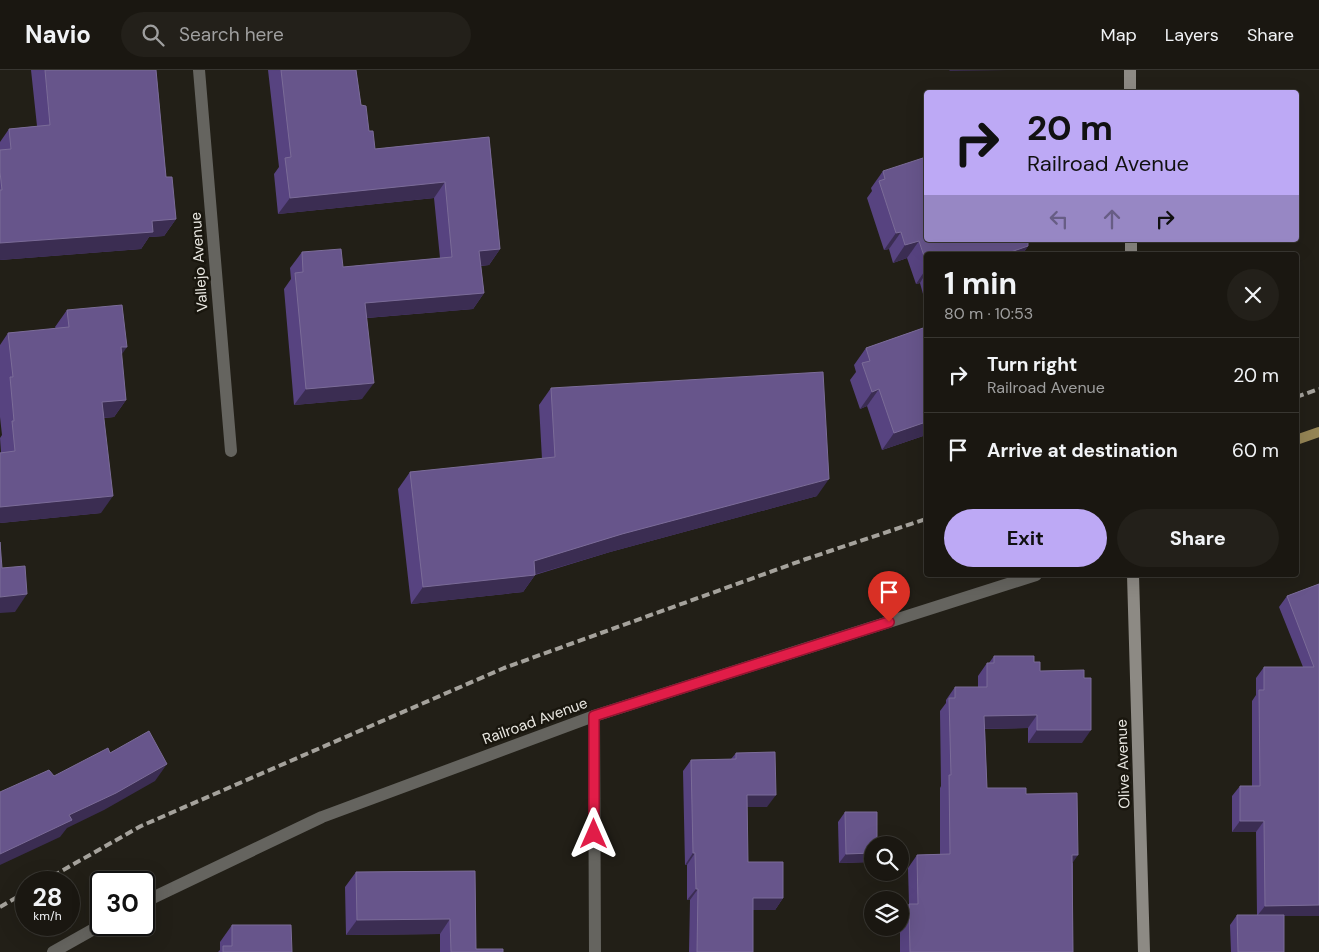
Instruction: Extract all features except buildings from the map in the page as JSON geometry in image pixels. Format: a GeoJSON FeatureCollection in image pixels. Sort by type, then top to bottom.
{"type":"FeatureCollection","features":[{"type":"Feature","properties":{"kind":"street","name":"Vallejo Avenue"},"geometry":{"type":"LineString","coordinates":[[199,70],[231,451]]}},
{"type":"Feature","properties":{"kind":"street"},"geometry":{"type":"LineString","coordinates":[[1130,70],[1130,90]]}},
{"type":"Feature","properties":{"kind":"street","name":"Railroad Avenue"},"geometry":{"type":"LineString","coordinates":[[155,897],[322,817],[594,716],[1030,577]]}},
{"type":"Feature","properties":{"kind":"street","name":"Olive Avenue"},"geometry":{"type":"LineString","coordinates":[[1133,577],[1144,952]]}},
{"type":"Feature","properties":{"kind":"street"},"geometry":{"type":"LineString","coordinates":[[594,716],[595,952]]}},
{"type":"Feature","properties":{"kind":"street"},"geometry":{"type":"LineString","coordinates":[[53,952],[90,932]]}},
{"type":"Feature","properties":{"kind":"waterway"},"geometry":{"type":"LineString","coordinates":[[1299,439],[1319,432]]}},
{"type":"Feature","properties":{"kind":"railway"},"geometry":{"type":"LineString","coordinates":[[1299,396],[1319,389]]}},
{"type":"Feature","properties":{"kind":"railway"},"geometry":{"type":"LineString","coordinates":[[61,871],[141,826],[504,668],[806,559],[924,520]]}},
{"type":"Feature","properties":{"kind":"railway"},"geometry":{"type":"LineString","coordinates":[[0,907],[15,898]]}},
{"type":"Feature","properties":{"kind":"route"},"geometry":{"type":"LineString","coordinates":[[594,834],[594,716],[889,622]]}}]}
